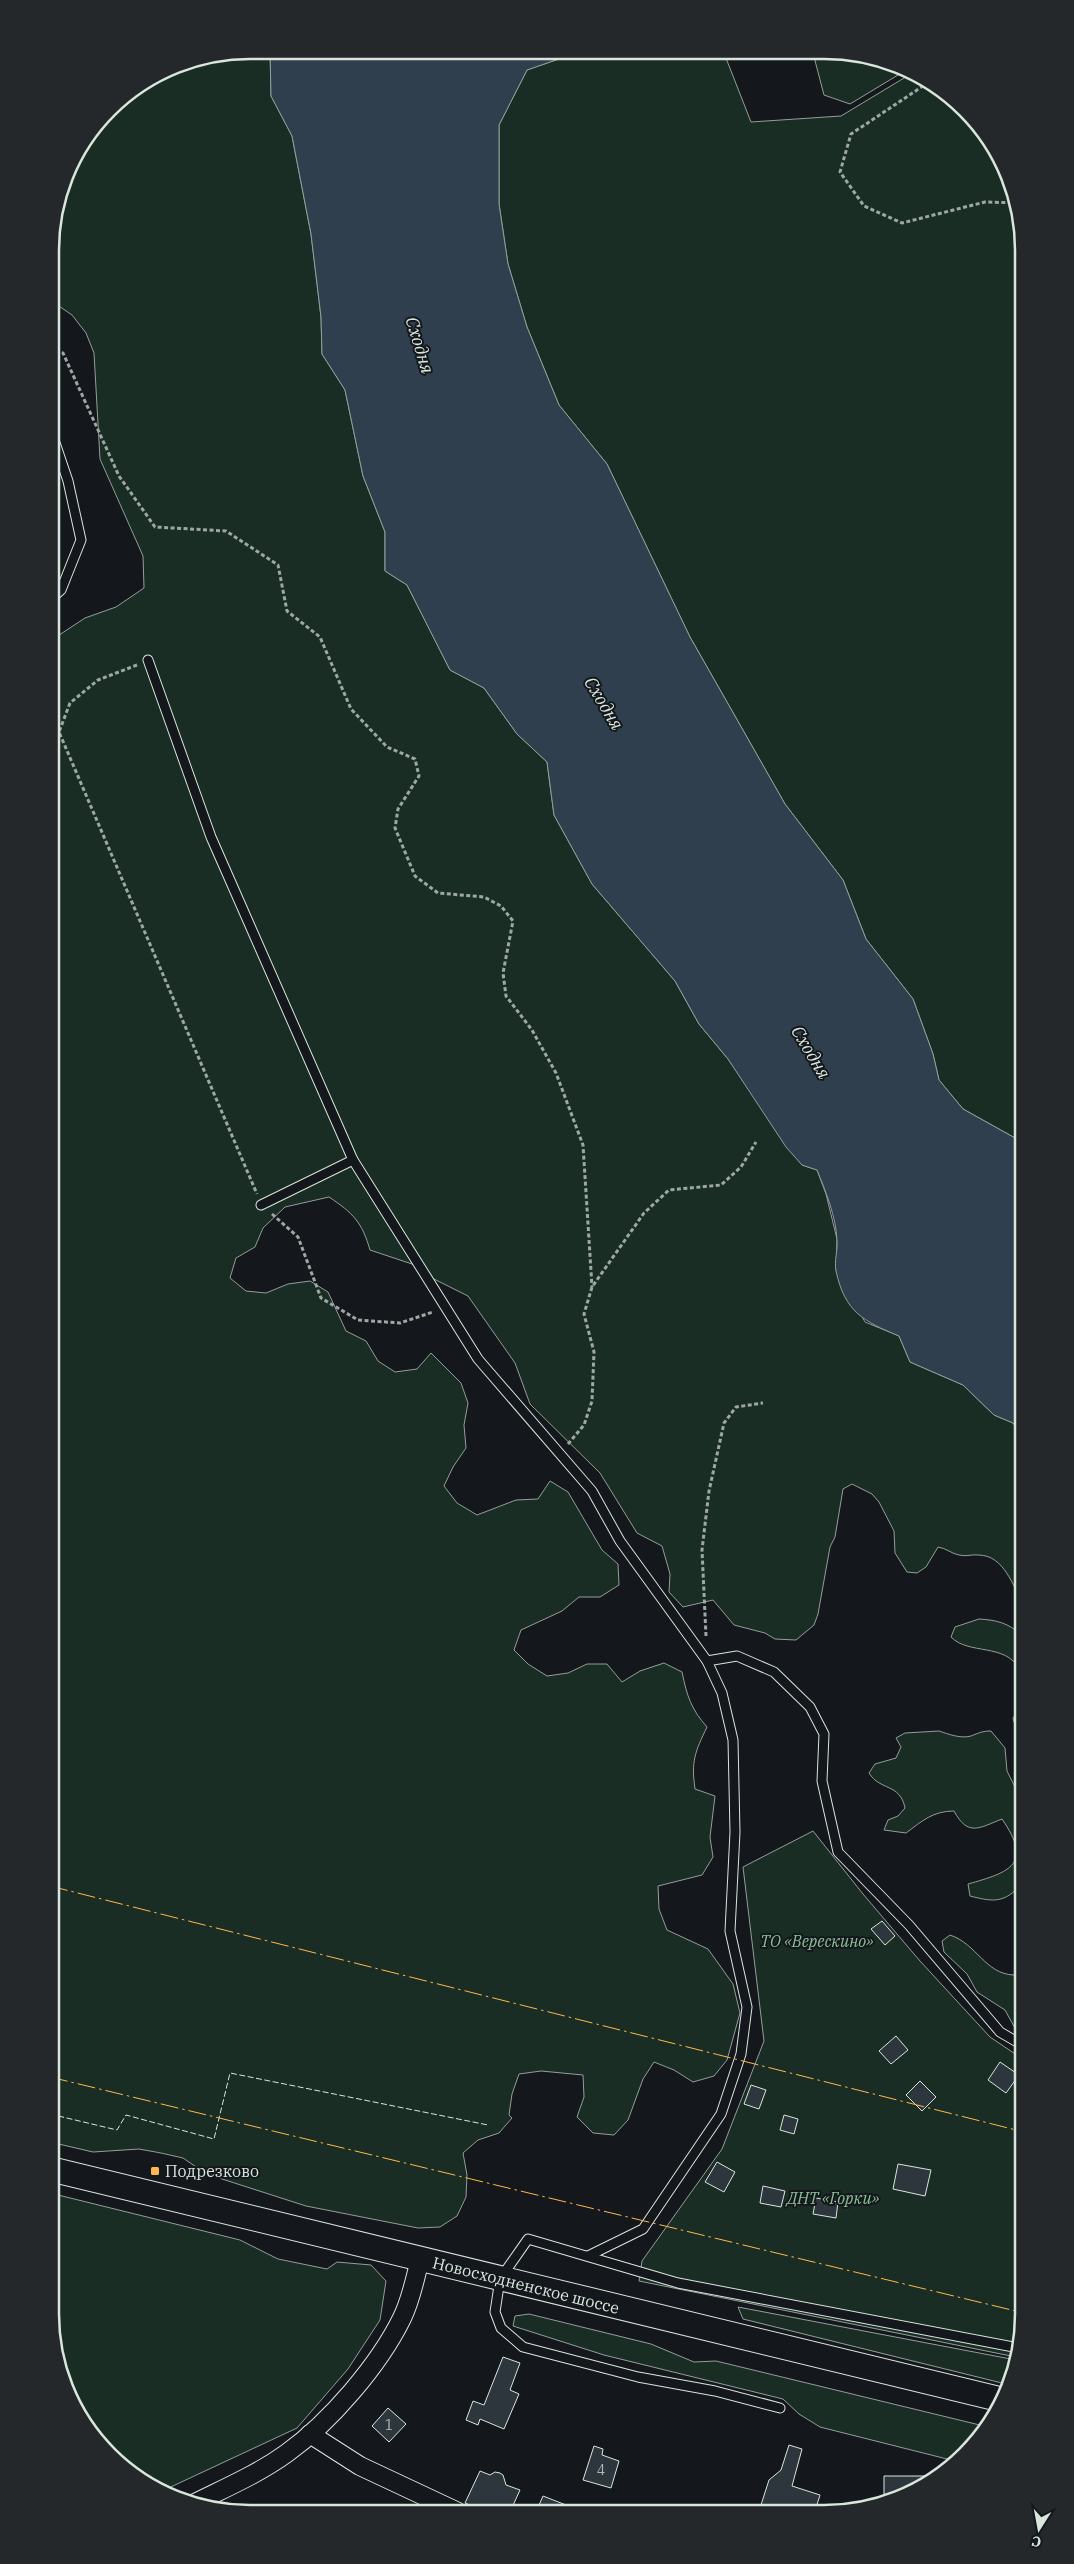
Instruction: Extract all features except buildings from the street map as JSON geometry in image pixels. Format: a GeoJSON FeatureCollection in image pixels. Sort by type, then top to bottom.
{"type":"FeatureCollection","features":[{"type":"Feature","properties":{"kind":"main road","name":"Новосходненское шоссе"},"geometry":{"type":"LineString","coordinates":[[59,2171],[996,2398]]}},
{"type":"Feature","properties":{"kind":"street"},"geometry":{"type":"LineString","coordinates":[[202,2499],[261,2470],[310,2434],[355,2386],[386,2348],[403,2316],[420,2260]]}},
{"type":"Feature","properties":{"kind":"street"},"geometry":{"type":"LineString","coordinates":[[310,2434],[360,2466],[443,2505]]}},
{"type":"Feature","properties":{"kind":"lane"},"geometry":{"type":"LineString","coordinates":[[59,454],[68,481],[81,540],[59,592]]}},
{"type":"Feature","properties":{"kind":"lane"},"geometry":{"type":"LineString","coordinates":[[148,660],[211,837],[353,1160],[478,1359],[592,1491],[620,1541],[707,1662],[722,1693],[733,1740],[735,1832],[730,1931],[747,2007],[741,2054],[721,2114],[643,2229],[588,2256]]}},
{"type":"Feature","properties":{"kind":"lane"},"geometry":{"type":"LineString","coordinates":[[261,1205],[353,1160]]}},
{"type":"Feature","properties":{"kind":"lane"},"geometry":{"type":"LineString","coordinates":[[707,1662],[737,1656],[774,1672],[810,1707],[824,1734],[822,1781],[838,1852],[909,1925],[1000,2032],[1015,2041]]}},
{"type":"Feature","properties":{"kind":"lane"},"geometry":{"type":"LineString","coordinates":[[780,2408],[715,2391],[638,2377],[523,2347],[501,2328],[495,2312],[500,2279],[528,2239],[678,2283],[1013,2347]]}},
{"type":"Feature","properties":{"kind":"path"},"geometry":{"type":"LineString","coordinates":[[923,86],[851,134],[840,172],[864,206],[902,223],[985,202],[1009,203]]}},
{"type":"Feature","properties":{"kind":"path"},"geometry":{"type":"LineString","coordinates":[[59,351],[63,353],[120,476],[155,526],[226,531],[278,565],[287,611],[320,637],[351,709],[387,747],[416,759],[420,776],[398,809],[395,828],[415,876],[438,893],[484,897],[501,906],[513,921],[503,973],[506,996],[532,1030],[556,1073],[583,1145],[592,1287]]}},
{"type":"Feature","properties":{"kind":"path"},"geometry":{"type":"LineString","coordinates":[[148,660],[98,680],[70,703],[60,732],[261,1205],[298,1237],[321,1298],[358,1320],[400,1323],[445,1308]]}},
{"type":"Feature","properties":{"kind":"path"},"geometry":{"type":"LineString","coordinates":[[560,1455],[584,1425],[592,1401],[594,1352],[584,1314],[592,1287],[644,1212],[669,1190],[721,1185],[741,1167],[756,1142]]}},
{"type":"Feature","properties":{"kind":"path"},"geometry":{"type":"LineString","coordinates":[[707,1662],[702,1550],[709,1491],[724,1423],[736,1407],[763,1403]]}},
{"type":"Feature","properties":{"kind":"green space"},"geometry":{"type":"Polygon","coordinates":[[[238,59],[270,59],[271,96],[292,136],[311,234],[321,317],[322,354],[345,390],[363,476],[385,532],[385,571],[407,585],[450,670],[484,688],[517,734],[547,762],[554,815],[592,884],[675,981],[699,1024],[728,1059],[802,1165],[817,1170],[826,1194],[837,1239],[836,1270],[865,1322],[899,1336],[910,1362],[963,1385],[994,1415],[1013,1423],[1015,1426],[1015,1588],[1002,1566],[988,1557],[976,1555],[962,1556],[938,1547],[926,1567],[917,1573],[907,1572],[895,1553],[894,1531],[879,1502],[872,1494],[852,1484],[843,1489],[835,1537],[830,1547],[818,1614],[814,1625],[796,1640],[775,1639],[765,1633],[734,1625],[713,1600],[683,1607],[669,1592],[670,1574],[662,1546],[637,1533],[600,1473],[530,1404],[515,1363],[468,1296],[430,1277],[412,1264],[370,1250],[364,1232],[356,1219],[329,1197],[285,1207],[263,1228],[255,1247],[236,1258],[230,1278],[246,1291],[266,1293],[288,1284],[310,1281],[328,1292],[346,1331],[366,1341],[378,1361],[395,1372],[417,1369],[431,1353],[461,1383],[468,1403],[464,1425],[466,1448],[453,1467],[444,1486],[457,1503],[477,1515],[516,1500],[538,1499],[550,1481],[568,1492],[602,1550],[618,1564],[619,1585],[600,1597],[579,1597],[562,1611],[521,1630],[514,1650],[528,1664],[547,1676],[568,1673],[587,1664],[607,1664],[622,1682],[640,1671],[664,1663],[682,1672],[690,1702],[707,1727],[695,1757],[694,1779],[695,1789],[715,1796],[710,1837],[713,1857],[702,1875],[658,1886],[659,1909],[667,1930],[708,1949],[733,1984],[740,2013],[727,2060],[714,2076],[693,2082],[674,2070],[654,2062],[643,2079],[628,2120],[614,2135],[593,2133],[577,2117],[584,2097],[583,2075],[541,2071],[519,2074],[512,2094],[509,2115],[512,2118],[499,2133],[478,2140],[463,2153],[467,2175],[466,2197],[457,2216],[440,2227],[418,2228],[306,2206],[222,2179],[202,2171],[183,2158],[161,2153],[139,2149],[93,2152],[59,2144],[59,635],[85,618],[116,607],[144,588],[143,556],[100,459],[94,353],[86,333],[72,315],[59,306],[60,225],[65,201],[78,165],[98,134],[124,106],[165,78],[213,62],[238,59]]]}},
{"type":"Feature","properties":{"kind":"green space"},"geometry":{"type":"Polygon","coordinates":[[[559,59],[726,59],[751,122],[841,116],[906,77],[920,84],[950,106],[976,134],[996,165],[1009,201],[1015,238],[1015,1138],[963,1109],[939,1080],[933,1054],[913,999],[866,939],[843,880],[785,804],[690,637],[607,464],[559,405],[527,327],[508,264],[499,204],[499,125],[527,70],[559,59]]]}},
{"type":"Feature","properties":{"kind":"green space"},"geometry":{"type":"Polygon","coordinates":[[[815,59],[861,62],[900,74],[850,104],[824,95],[815,59]]]}},
{"type":"Feature","properties":{"kind":"green space"},"geometry":{"type":"Polygon","coordinates":[[[979,1619],[1002,1623],[1012,1628],[1015,1630],[1015,1664],[996,1652],[967,1646],[958,1642],[951,1637],[955,1627],[979,1619]]]}},
{"type":"Feature","properties":{"kind":"green space"},"geometry":{"type":"Polygon","coordinates":[[[939,1731],[963,1737],[991,1731],[1005,1748],[1007,1771],[1015,1787],[1015,1844],[1002,1819],[980,1827],[969,1827],[959,1819],[954,1811],[947,1811],[928,1817],[906,1833],[884,1830],[888,1820],[898,1816],[905,1808],[899,1795],[879,1783],[869,1773],[875,1764],[896,1758],[901,1747],[896,1738],[905,1733],[939,1731]]]}},
{"type":"Feature","properties":{"kind":"green space","name":"ДНТ «Горки»"},"geometry":{"type":"Polygon","coordinates":[[[813,1831],[920,1961],[990,2037],[1015,2054],[1015,2326],[1011,2356],[639,2281],[642,2261],[722,2149],[764,2041],[743,1867],[813,1831]]]}},
{"type":"Feature","properties":{"kind":"green space"},"geometry":{"type":"Polygon","coordinates":[[[1015,1859],[1015,1890],[1007,1897],[990,1900],[970,1896],[968,1884],[996,1875],[1013,1864],[1015,1859]]]}},
{"type":"Feature","properties":{"kind":"green space"},"geometry":{"type":"Polygon","coordinates":[[[950,1935],[967,1945],[996,1970],[1014,1975],[1015,1973],[1015,2028],[1005,2010],[977,1992],[967,1974],[944,1952],[942,1941],[950,1935]]]}},
{"type":"Feature","properties":{"kind":"green space"},"geometry":{"type":"Polygon","coordinates":[[[59,2195],[240,2240],[278,2259],[327,2269],[337,2262],[371,2265],[386,2281],[380,2320],[348,2369],[297,2428],[169,2488],[154,2480],[124,2458],[106,2440],[84,2410],[73,2387],[62,2351],[59,2326],[59,2195]]]}},
{"type":"Feature","properties":{"kind":"green space"},"geometry":{"type":"Polygon","coordinates":[[[738,2307],[1010,2359],[1002,2383],[743,2319],[738,2307]]]}},
{"type":"Feature","properties":{"kind":"green space"},"geometry":{"type":"Polygon","coordinates":[[[529,2314],[651,2344],[694,2362],[716,2361],[980,2425],[968,2440],[948,2459],[820,2427],[799,2414],[783,2399],[604,2355],[513,2326],[515,2316],[529,2314]]]}},
{"type":"Feature","properties":{"kind":"water","name":"Сходня"},"geometry":{"type":"Polygon","coordinates":[[[270,59],[559,59],[527,70],[499,125],[499,204],[508,264],[527,327],[559,405],[607,464],[690,637],[785,804],[843,880],[866,939],[913,999],[933,1054],[939,1080],[963,1109],[1015,1138],[1015,1426],[1013,1423],[994,1415],[963,1385],[910,1362],[899,1336],[866,1320],[850,1306],[836,1271],[837,1244],[835,1222],[817,1170],[802,1165],[786,1147],[728,1059],[699,1024],[675,981],[592,884],[554,815],[547,762],[517,734],[484,688],[450,670],[407,585],[385,571],[385,532],[363,476],[345,390],[322,354],[321,317],[311,234],[292,136],[271,96],[270,59]]]}},
{"type":"Feature","properties":{"kind":"fence"},"geometry":{"type":"LineString","coordinates":[[59,2116],[117,2130],[126,2115],[214,2139],[230,2073],[488,2125]]}},
{"type":"Feature","properties":{"kind":"power"},"geometry":{"type":"LineString","coordinates":[[59,1888],[1015,2130]]}},
{"type":"Feature","properties":{"kind":"power"},"geometry":{"type":"LineString","coordinates":[[59,2079],[1015,2311]]}},
{"type":"Feature","properties":{"kind":"place","name":"Подрезково"},"geometry":{"type":"Point","coordinates":[155,2171]}},
{"type":"Feature","properties":{"kind":"park label","name":"ТО «Верескино»"},"geometry":{"type":"Point","coordinates":[817,1941]}}]}
